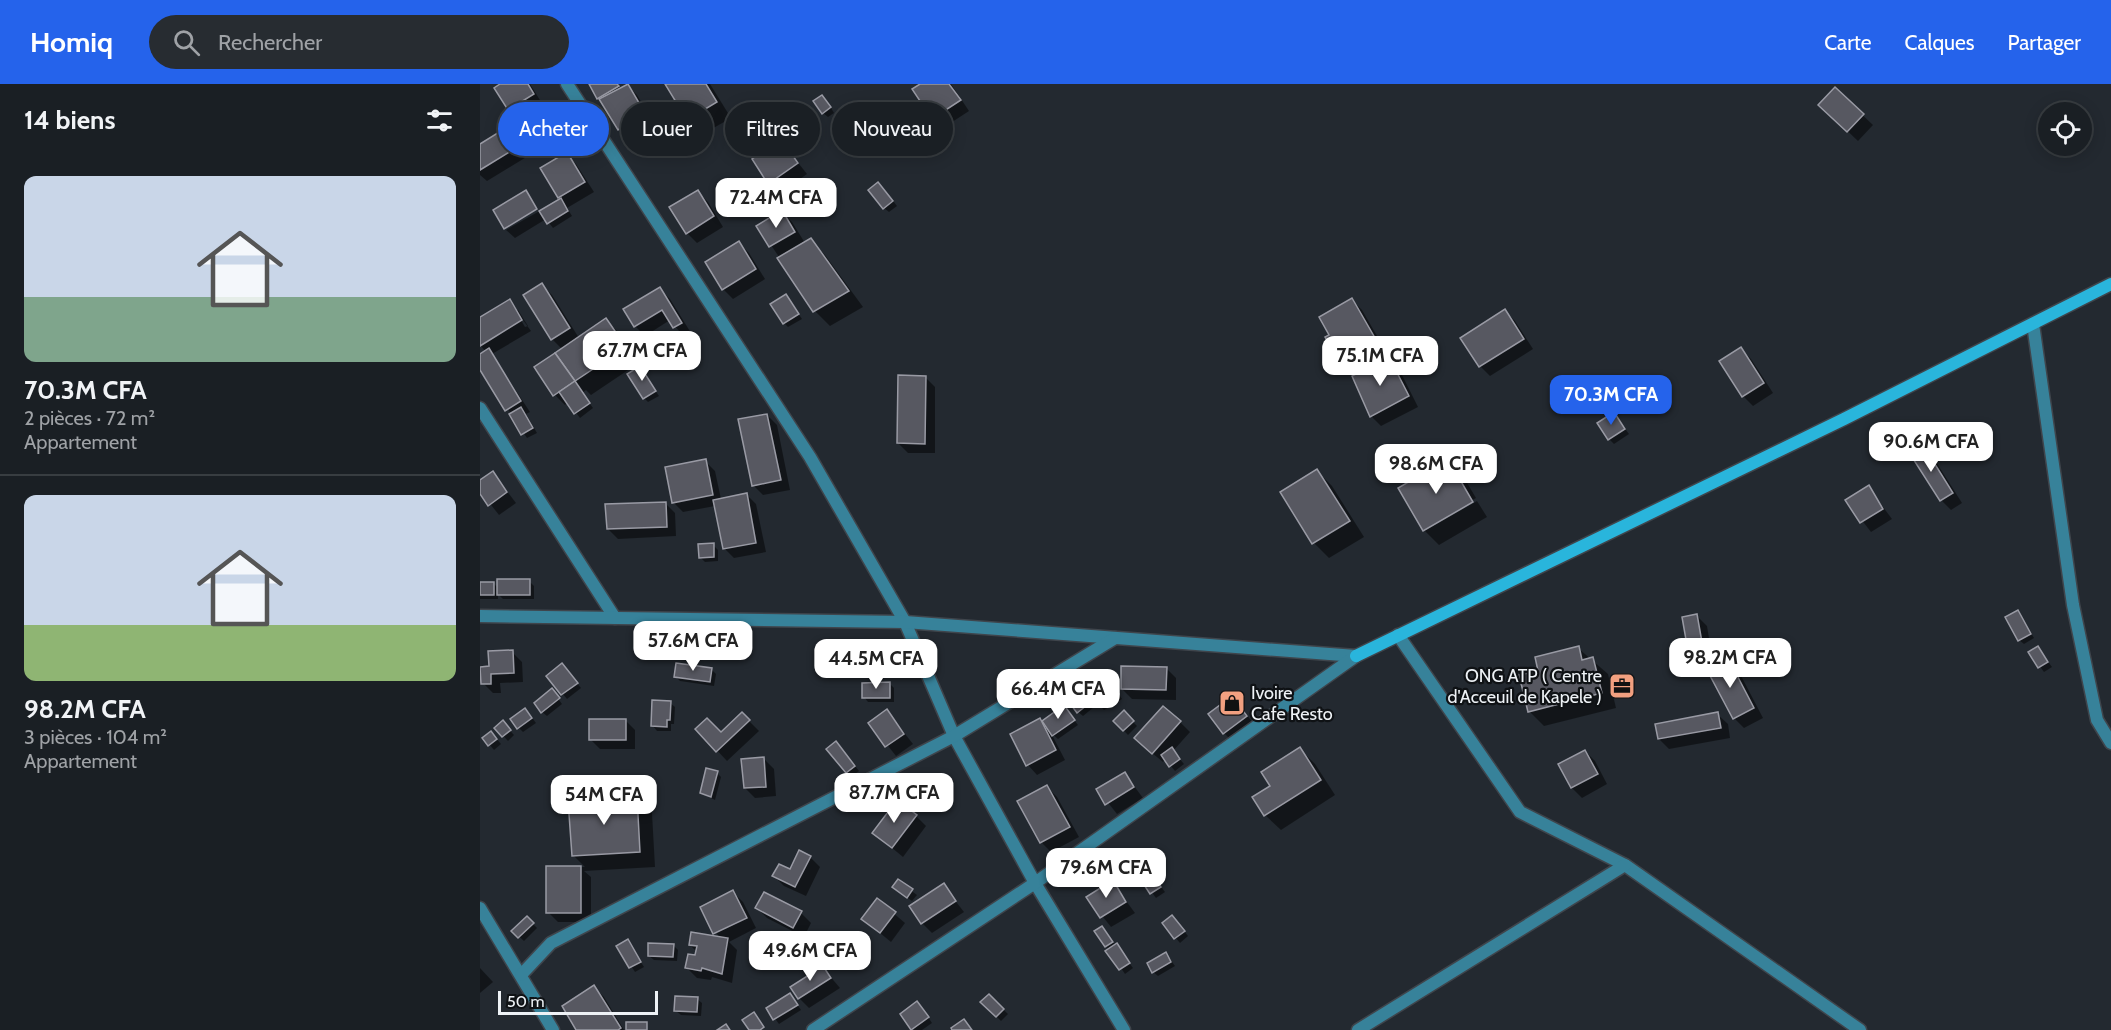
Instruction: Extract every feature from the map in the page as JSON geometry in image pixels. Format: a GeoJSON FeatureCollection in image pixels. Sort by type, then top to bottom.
{"type":"FeatureCollection","features":[{"type":"Feature","properties":{"kind":"street"},"geometry":{"type":"LineString","coordinates":[[567,84],[810,457],[905,622],[954,736],[1035,883],[1124,1030]]}},
{"type":"Feature","properties":{"kind":"street"},"geometry":{"type":"LineString","coordinates":[[813,1030],[1035,883],[1356,656],[1844,419],[2111,284]]}},
{"type":"Feature","properties":{"kind":"street"},"geometry":{"type":"LineString","coordinates":[[2033,324],[2073,605],[2097,720],[2111,743]]}},
{"type":"Feature","properties":{"kind":"street"},"geometry":{"type":"LineString","coordinates":[[480,408],[615,618]]}},
{"type":"Feature","properties":{"kind":"street"},"geometry":{"type":"LineString","coordinates":[[480,616],[905,622],[1356,656]]}},
{"type":"Feature","properties":{"kind":"street"},"geometry":{"type":"LineString","coordinates":[[1398,635],[1520,812],[1625,865],[1860,1030]]}},
{"type":"Feature","properties":{"kind":"street"},"geometry":{"type":"LineString","coordinates":[[521,975],[551,943],[954,736],[1115,638]]}},
{"type":"Feature","properties":{"kind":"street"},"geometry":{"type":"LineString","coordinates":[[1358,1030],[1625,865]]}},
{"type":"Feature","properties":{"kind":"street"},"geometry":{"type":"LineString","coordinates":[[480,908],[553,1030]]}},
{"type":"Feature","properties":{"kind":"building"},"geometry":{"type":"Polygon","coordinates":[[[500,84],[528,84],[534,94],[521,102],[503,102],[494,88],[500,84]]]}},
{"type":"Feature","properties":{"kind":"building"},"geometry":{"type":"Polygon","coordinates":[[[589,84],[617,84],[619,86],[597,99],[589,84]]]}},
{"type":"Feature","properties":{"kind":"building"},"geometry":{"type":"Polygon","coordinates":[[[628,84],[639,102],[621,102],[621,128],[618,130],[609,115],[609,102],[601,102],[599,99],[628,84]]]}},
{"type":"Feature","properties":{"kind":"building"},"geometry":{"type":"Polygon","coordinates":[[[665,84],[706,84],[717,102],[713,104],[713,102],[676,102],[665,84]]]}},
{"type":"Feature","properties":{"kind":"building"},"geometry":{"type":"Polygon","coordinates":[[[920,84],[949,84],[961,100],[953,105],[953,102],[921,102],[912,89],[920,84]]]}},
{"type":"Feature","properties":{"kind":"building"},"geometry":{"type":"Polygon","coordinates":[[[1835,87],[1864,114],[1847,132],[1818,105],[1835,87]]]}},
{"type":"Feature","properties":{"kind":"building"},"geometry":{"type":"Polygon","coordinates":[[[822,95],[831,107],[822,114],[820,102],[813,101],[822,95]]]}},
{"type":"Feature","properties":{"kind":"building"},"geometry":{"type":"Polygon","coordinates":[[[498,133],[498,156],[503,156],[480,170],[480,144],[498,133]]]}},
{"type":"Feature","properties":{"kind":"building"},"geometry":{"type":"Polygon","coordinates":[[[560,156],[569,156],[585,182],[558,198],[540,168],[560,156]]]}},
{"type":"Feature","properties":{"kind":"building"},"geometry":{"type":"Polygon","coordinates":[[[756,156],[793,156],[798,163],[768,184],[752,159],[756,156]]]}},
{"type":"Feature","properties":{"kind":"building"},"geometry":{"type":"Polygon","coordinates":[[[878,182],[893,201],[883,209],[868,190],[878,182]]]}},
{"type":"Feature","properties":{"kind":"building"},"geometry":{"type":"Polygon","coordinates":[[[526,190],[537,209],[504,229],[493,210],[526,190]]]}},
{"type":"Feature","properties":{"kind":"building"},"geometry":{"type":"Polygon","coordinates":[[[698,190],[714,216],[686,234],[669,207],[698,190]]]}},
{"type":"Feature","properties":{"kind":"building"},"geometry":{"type":"Polygon","coordinates":[[[561,198],[568,211],[547,224],[539,211],[561,198]]]}},
{"type":"Feature","properties":{"kind":"building"},"geometry":{"type":"Polygon","coordinates":[[[782,210],[795,232],[769,247],[756,226],[782,210]]]}},
{"type":"Feature","properties":{"kind":"building"},"geometry":{"type":"Polygon","coordinates":[[[811,238],[849,291],[813,312],[777,258],[811,238]]]}},
{"type":"Feature","properties":{"kind":"building"},"geometry":{"type":"Polygon","coordinates":[[[739,241],[756,269],[722,290],[705,262],[739,241]]]}},
{"type":"Feature","properties":{"kind":"building"},"geometry":{"type":"Polygon","coordinates":[[[542,283],[570,328],[551,340],[523,295],[542,283]]]}},
{"type":"Feature","properties":{"kind":"building"},"geometry":{"type":"Polygon","coordinates":[[[660,287],[682,323],[673,328],[662,310],[634,327],[623,309],[660,287]]]}},
{"type":"Feature","properties":{"kind":"building"},"geometry":{"type":"Polygon","coordinates":[[[786,294],[799,314],[783,324],[770,304],[786,294]]]}},
{"type":"Feature","properties":{"kind":"building"},"geometry":{"type":"Polygon","coordinates":[[[1352,298],[1375,338],[1338,359],[1325,337],[1329,335],[1319,317],[1352,298]]]}},
{"type":"Feature","properties":{"kind":"building"},"geometry":{"type":"Polygon","coordinates":[[[510,299],[522,320],[480,346],[480,317],[510,299]]]}},
{"type":"Feature","properties":{"kind":"building"},"geometry":{"type":"Polygon","coordinates":[[[1505,309],[1524,339],[1479,367],[1460,338],[1505,309]]]}},
{"type":"Feature","properties":{"kind":"building"},"geometry":{"type":"Polygon","coordinates":[[[606,318],[626,347],[575,381],[555,353],[606,318]]]}},
{"type":"Feature","properties":{"kind":"building"},"geometry":{"type":"Polygon","coordinates":[[[1741,347],[1764,383],[1742,397],[1719,361],[1741,347]]]}},
{"type":"Feature","properties":{"kind":"building"},"geometry":{"type":"Polygon","coordinates":[[[489,348],[521,401],[505,411],[480,370],[480,354],[489,348]]]}},
{"type":"Feature","properties":{"kind":"building"},"geometry":{"type":"Polygon","coordinates":[[[555,353],[575,381],[553,396],[534,367],[555,353]]]}},
{"type":"Feature","properties":{"kind":"building"},"geometry":{"type":"Polygon","coordinates":[[[1389,357],[1409,396],[1370,417],[1352,376],[1389,357]]]}},
{"type":"Feature","properties":{"kind":"building"},"geometry":{"type":"Polygon","coordinates":[[[640,366],[656,391],[643,399],[627,374],[640,366]]]}},
{"type":"Feature","properties":{"kind":"building"},"geometry":{"type":"Polygon","coordinates":[[[898,375],[926,376],[925,444],[897,443],[898,375]]]}},
{"type":"Feature","properties":{"kind":"building"},"geometry":{"type":"Polygon","coordinates":[[[575,381],[590,403],[574,414],[559,392],[575,381]]]}},
{"type":"Feature","properties":{"kind":"building"},"geometry":{"type":"Polygon","coordinates":[[[521,407],[533,428],[521,435],[509,414],[521,407]]]}},
{"type":"Feature","properties":{"kind":"building"},"geometry":{"type":"Polygon","coordinates":[[[1614,412],[1625,429],[1608,440],[1597,423],[1614,412]]]}},
{"type":"Feature","properties":{"kind":"building"},"geometry":{"type":"Polygon","coordinates":[[[767,414],[781,480],[752,486],[738,419],[767,414]]]}},
{"type":"Feature","properties":{"kind":"building"},"geometry":{"type":"Polygon","coordinates":[[[1923,445],[1953,493],[1940,501],[1910,454],[1923,445]]]}},
{"type":"Feature","properties":{"kind":"building"},"geometry":{"type":"Polygon","coordinates":[[[706,459],[713,495],[672,503],[665,467],[706,459]]]}},
{"type":"Feature","properties":{"kind":"building"},"geometry":{"type":"Polygon","coordinates":[[[1448,459],[1473,502],[1423,531],[1398,488],[1448,459]]]}},
{"type":"Feature","properties":{"kind":"building"},"geometry":{"type":"Polygon","coordinates":[[[1317,469],[1350,521],[1312,544],[1280,492],[1317,469]]]}},
{"type":"Feature","properties":{"kind":"building"},"geometry":{"type":"Polygon","coordinates":[[[493,471],[507,492],[488,506],[480,494],[480,480],[493,471]]]}},
{"type":"Feature","properties":{"kind":"building"},"geometry":{"type":"Polygon","coordinates":[[[1869,485],[1883,509],[1860,523],[1845,500],[1869,485]]]}},
{"type":"Feature","properties":{"kind":"building"},"geometry":{"type":"Polygon","coordinates":[[[747,493],[756,543],[723,549],[713,500],[747,493]]]}},
{"type":"Feature","properties":{"kind":"building"},"geometry":{"type":"Polygon","coordinates":[[[666,502],[667,527],[607,529],[605,504],[666,502]]]}},
{"type":"Feature","properties":{"kind":"building"},"geometry":{"type":"Polygon","coordinates":[[[714,543],[714,557],[699,558],[698,544],[714,543]]]}},
{"type":"Feature","properties":{"kind":"building"},"geometry":{"type":"Polygon","coordinates":[[[497,579],[530,579],[530,595],[497,595],[497,579]]]}},
{"type":"Feature","properties":{"kind":"building"},"geometry":{"type":"Polygon","coordinates":[[[480,582],[494,582],[494,595],[480,595],[480,582]]]}},
{"type":"Feature","properties":{"kind":"building"},"geometry":{"type":"Polygon","coordinates":[[[2018,610],[2031,634],[2018,641],[2005,617],[2018,610]]]}},
{"type":"Feature","properties":{"kind":"building"},"geometry":{"type":"Polygon","coordinates":[[[1697,614],[1706,665],[1691,668],[1682,617],[1697,614]]]}},
{"type":"Feature","properties":{"kind":"building"},"geometry":{"type":"Polygon","coordinates":[[[1579,646],[1582,660],[1593,657],[1602,693],[1528,712],[1519,675],[1538,671],[1535,657],[1579,646]]]}},
{"type":"Feature","properties":{"kind":"building"},"geometry":{"type":"Polygon","coordinates":[[[2038,646],[2048,662],[2038,668],[2028,652],[2038,646]]]}},
{"type":"Feature","properties":{"kind":"building"},"geometry":{"type":"Polygon","coordinates":[[[513,650],[514,673],[491,674],[491,684],[481,684],[480,667],[489,666],[488,651],[513,650]]]}},
{"type":"Feature","properties":{"kind":"building"},"geometry":{"type":"Polygon","coordinates":[[[1728,658],[1754,708],[1733,719],[1707,670],[1728,658]]]}},
{"type":"Feature","properties":{"kind":"building"},"geometry":{"type":"Polygon","coordinates":[[[562,663],[578,683],[561,695],[546,676],[562,663]]]}},
{"type":"Feature","properties":{"kind":"building"},"geometry":{"type":"Polygon","coordinates":[[[676,663],[712,668],[710,682],[674,677],[676,663]]]}},
{"type":"Feature","properties":{"kind":"building"},"geometry":{"type":"Polygon","coordinates":[[[1121,666],[1167,667],[1166,690],[1121,689],[1121,666]]]}},
{"type":"Feature","properties":{"kind":"building"},"geometry":{"type":"Polygon","coordinates":[[[1110,679],[1119,694],[1098,706],[1090,691],[1110,679]]]}},
{"type":"Feature","properties":{"kind":"building"},"geometry":{"type":"Polygon","coordinates":[[[890,682],[890,698],[862,698],[862,683],[890,682]]]}},
{"type":"Feature","properties":{"kind":"building"},"geometry":{"type":"Polygon","coordinates":[[[552,688],[560,698],[541,713],[534,703],[552,688]]]}},
{"type":"Feature","properties":{"kind":"building"},"geometry":{"type":"Polygon","coordinates":[[[1082,691],[1091,702],[1077,713],[1069,702],[1082,691]]]}},
{"type":"Feature","properties":{"kind":"building"},"geometry":{"type":"Polygon","coordinates":[[[1232,696],[1247,716],[1223,734],[1208,714],[1232,696]]]}},
{"type":"Feature","properties":{"kind":"building"},"geometry":{"type":"Polygon","coordinates":[[[652,700],[671,701],[670,720],[667,720],[667,727],[651,726],[652,700]]]}},
{"type":"Feature","properties":{"kind":"building"},"geometry":{"type":"Polygon","coordinates":[[[1064,705],[1075,720],[1052,736],[1042,721],[1064,705]]]}},
{"type":"Feature","properties":{"kind":"building"},"geometry":{"type":"Polygon","coordinates":[[[1163,706],[1181,721],[1152,754],[1134,738],[1163,706]]]}},
{"type":"Feature","properties":{"kind":"building"},"geometry":{"type":"Polygon","coordinates":[[[525,708],[532,718],[517,729],[510,719],[525,708]]]}},
{"type":"Feature","properties":{"kind":"building"},"geometry":{"type":"Polygon","coordinates":[[[887,709],[904,734],[885,747],[868,723],[887,709]]]}},
{"type":"Feature","properties":{"kind":"building"},"geometry":{"type":"Polygon","coordinates":[[[1124,710],[1134,721],[1123,731],[1113,721],[1124,710]]]}},
{"type":"Feature","properties":{"kind":"building"},"geometry":{"type":"Polygon","coordinates":[[[742,712],[750,720],[716,752],[695,729],[707,718],[721,732],[742,712]]]}},
{"type":"Feature","properties":{"kind":"building"},"geometry":{"type":"Polygon","coordinates":[[[1718,712],[1721,728],[1658,739],[1655,724],[1718,712]]]}},
{"type":"Feature","properties":{"kind":"building"},"geometry":{"type":"Polygon","coordinates":[[[1040,718],[1056,750],[1026,766],[1010,734],[1040,718]]]}},
{"type":"Feature","properties":{"kind":"building"},"geometry":{"type":"Polygon","coordinates":[[[589,719],[626,719],[626,740],[589,740],[589,719]]]}},
{"type":"Feature","properties":{"kind":"building"},"geometry":{"type":"Polygon","coordinates":[[[503,720],[511,730],[502,737],[494,728],[503,720]]]}},
{"type":"Feature","properties":{"kind":"building"},"geometry":{"type":"Polygon","coordinates":[[[491,731],[497,739],[488,746],[482,738],[491,731]]]}},
{"type":"Feature","properties":{"kind":"building"},"geometry":{"type":"Polygon","coordinates":[[[836,741],[855,766],[846,773],[826,749],[836,741]]]}},
{"type":"Feature","properties":{"kind":"building"},"geometry":{"type":"Polygon","coordinates":[[[1172,747],[1180,759],[1169,767],[1161,755],[1172,747]]]}},
{"type":"Feature","properties":{"kind":"building"},"geometry":{"type":"Polygon","coordinates":[[[1300,747],[1321,780],[1264,816],[1252,797],[1270,786],[1261,772],[1300,747]]]}},
{"type":"Feature","properties":{"kind":"building"},"geometry":{"type":"Polygon","coordinates":[[[1585,750],[1598,774],[1571,788],[1558,764],[1585,750]]]}},
{"type":"Feature","properties":{"kind":"building"},"geometry":{"type":"Polygon","coordinates":[[[764,757],[766,787],[744,788],[741,759],[764,757]]]}},
{"type":"Feature","properties":{"kind":"building"},"geometry":{"type":"Polygon","coordinates":[[[706,768],[718,771],[711,797],[700,793],[706,768]]]}},
{"type":"Feature","properties":{"kind":"building"},"geometry":{"type":"Polygon","coordinates":[[[1125,772],[1134,787],[1105,805],[1096,789],[1125,772]]]}},
{"type":"Feature","properties":{"kind":"building"},"geometry":{"type":"Polygon","coordinates":[[[1047,785],[1070,827],[1040,843],[1017,801],[1047,785]]]}},
{"type":"Feature","properties":{"kind":"building"},"geometry":{"type":"Polygon","coordinates":[[[637,796],[640,852],[572,856],[568,800],[637,796]]]}},
{"type":"Feature","properties":{"kind":"building"},"geometry":{"type":"Polygon","coordinates":[[[897,800],[917,815],[892,848],[872,833],[897,800]]]}},
{"type":"Feature","properties":{"kind":"building"},"geometry":{"type":"Polygon","coordinates":[[[799,850],[811,856],[795,887],[772,876],[779,864],[790,869],[799,850]]]}},
{"type":"Feature","properties":{"kind":"building"},"geometry":{"type":"Polygon","coordinates":[[[546,866],[581,866],[581,913],[546,913],[546,866]]]}},
{"type":"Feature","properties":{"kind":"building"},"geometry":{"type":"Polygon","coordinates":[[[1148,867],[1161,887],[1150,894],[1137,874],[1148,867]]]}},
{"type":"Feature","properties":{"kind":"building"},"geometry":{"type":"Polygon","coordinates":[[[898,879],[913,889],[907,898],[892,887],[898,879]]]}},
{"type":"Feature","properties":{"kind":"building"},"geometry":{"type":"Polygon","coordinates":[[[1113,880],[1126,902],[1100,918],[1086,897],[1113,880]]]}},
{"type":"Feature","properties":{"kind":"building"},"geometry":{"type":"Polygon","coordinates":[[[944,883],[956,901],[921,924],[909,906],[944,883]]]}},
{"type":"Feature","properties":{"kind":"building"},"geometry":{"type":"Polygon","coordinates":[[[733,890],[747,918],[713,934],[700,907],[733,890]]]}},
{"type":"Feature","properties":{"kind":"building"},"geometry":{"type":"Polygon","coordinates":[[[764,892],[802,911],[793,928],[755,908],[764,892]]]}},
{"type":"Feature","properties":{"kind":"building"},"geometry":{"type":"Polygon","coordinates":[[[877,898],[896,912],[880,933],[861,919],[877,898]]]}},
{"type":"Feature","properties":{"kind":"building"},"geometry":{"type":"Polygon","coordinates":[[[1172,915],[1185,931],[1174,939],[1162,923],[1172,915]]]}},
{"type":"Feature","properties":{"kind":"building"},"geometry":{"type":"Polygon","coordinates":[[[527,916],[534,923],[518,938],[511,931],[527,916]]]}},
{"type":"Feature","properties":{"kind":"building"},"geometry":{"type":"Polygon","coordinates":[[[1102,926],[1113,942],[1105,947],[1094,931],[1102,926]]]}},
{"type":"Feature","properties":{"kind":"building"},"geometry":{"type":"Polygon","coordinates":[[[691,932],[728,938],[722,974],[702,968],[701,971],[685,968],[688,954],[695,955],[697,946],[689,945],[691,932]]]}},
{"type":"Feature","properties":{"kind":"building"},"geometry":{"type":"Polygon","coordinates":[[[628,939],[641,962],[629,968],[616,946],[628,939]]]}},
{"type":"Feature","properties":{"kind":"building"},"geometry":{"type":"Polygon","coordinates":[[[648,943],[674,944],[673,957],[648,956],[648,943]]]}},
{"type":"Feature","properties":{"kind":"building"},"geometry":{"type":"Polygon","coordinates":[[[1117,943],[1130,963],[1119,970],[1105,951],[1117,943]]]}},
{"type":"Feature","properties":{"kind":"building"},"geometry":{"type":"Polygon","coordinates":[[[1166,952],[1171,962],[1152,973],[1147,963],[1166,952]]]}},
{"type":"Feature","properties":{"kind":"building"},"geometry":{"type":"Polygon","coordinates":[[[823,966],[831,978],[798,999],[790,987],[823,966]]]}},
{"type":"Feature","properties":{"kind":"building"},"geometry":{"type":"Polygon","coordinates":[[[594,985],[621,1028],[618,1030],[576,1030],[562,1006],[594,985]]]}},
{"type":"Feature","properties":{"kind":"building"},"geometry":{"type":"Polygon","coordinates":[[[790,993],[798,1005],[773,1020],[766,1008],[790,993]]]}},
{"type":"Feature","properties":{"kind":"building"},"geometry":{"type":"Polygon","coordinates":[[[989,994],[1004,1009],[996,1017],[980,1002],[989,994]]]}},
{"type":"Feature","properties":{"kind":"building"},"geometry":{"type":"Polygon","coordinates":[[[675,996],[698,997],[697,1012],[674,1011],[675,996]]]}},
{"type":"Feature","properties":{"kind":"building"},"geometry":{"type":"Polygon","coordinates":[[[917,1001],[929,1017],[911,1030],[900,1014],[917,1001]]]}},
{"type":"Feature","properties":{"kind":"building"},"geometry":{"type":"Polygon","coordinates":[[[754,1012],[764,1027],[760,1030],[749,1030],[742,1020],[754,1012]]]}},
{"type":"Feature","properties":{"kind":"building"},"geometry":{"type":"Polygon","coordinates":[[[964,1019],[972,1030],[952,1030],[951,1028],[964,1019]]]}},
{"type":"Feature","properties":{"kind":"building"},"geometry":{"type":"Polygon","coordinates":[[[626,1022],[647,1022],[647,1030],[626,1030],[626,1022]]]}},
{"type":"Feature","properties":{"kind":"building"},"geometry":{"type":"Polygon","coordinates":[[[726,1024],[730,1030],[717,1030],[726,1024]]]}},
{"type":"Feature","properties":{"kind":"place","name":"ONG ATP ( Centre d'Acceuil de Kapele )"},"geometry":{"type":"Point","coordinates":[1622,686]}},
{"type":"Feature","properties":{"kind":"place","name":"Ivoire Cafe Resto"},"geometry":{"type":"Point","coordinates":[1232,703]}}]}
